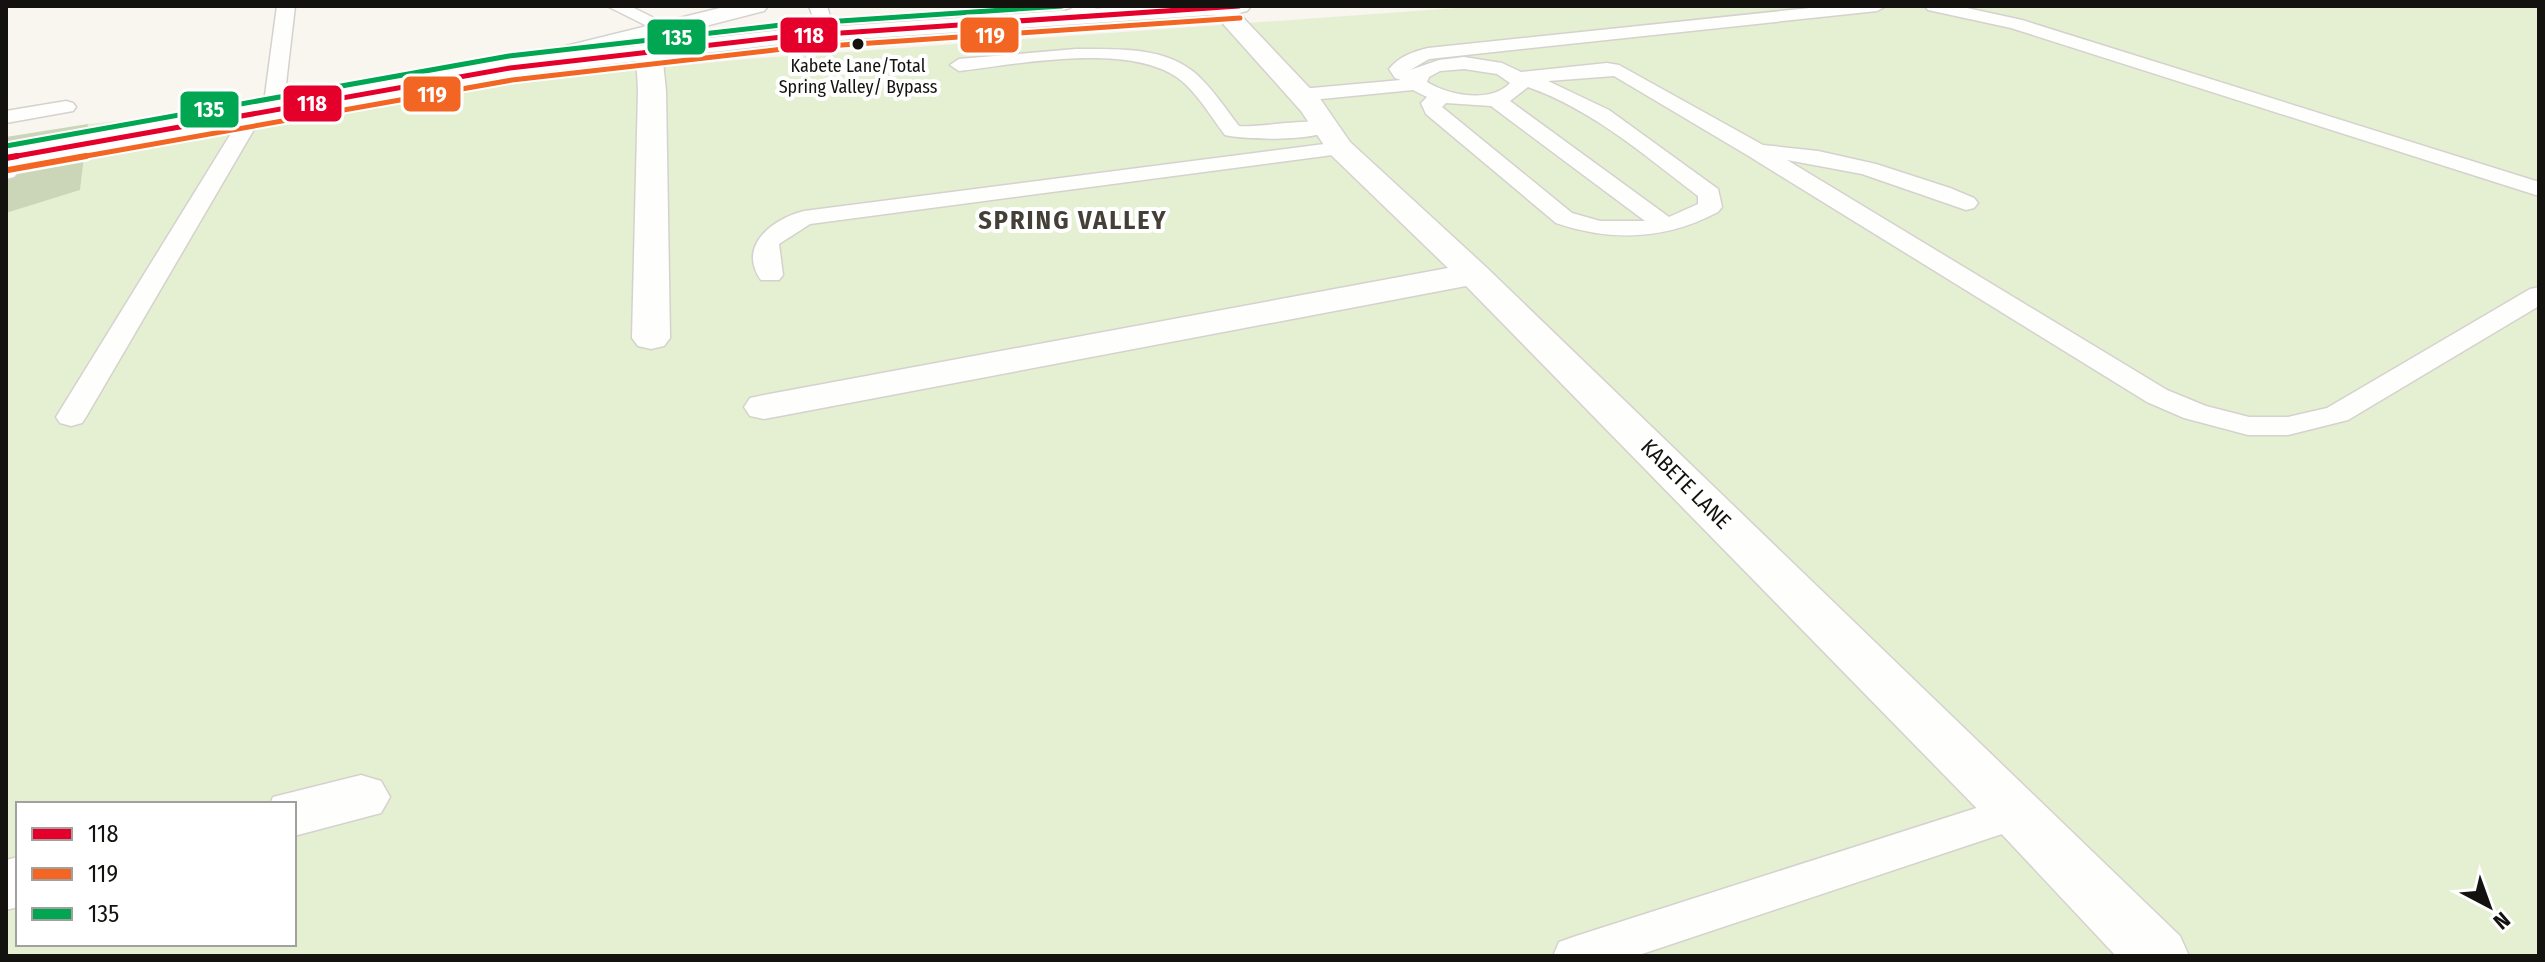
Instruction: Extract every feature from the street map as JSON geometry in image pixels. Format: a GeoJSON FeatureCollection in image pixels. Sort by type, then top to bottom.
{"type":"FeatureCollection","features":[{"type":"Feature","properties":{"kind":"street"},"geometry":{"type":"LineString","coordinates":[[11,162],[657,40],[756,6]]}},
{"type":"Feature","properties":{"kind":"street"},"geometry":{"type":"LineString","coordinates":[[657,40],[826,34],[1230,7]]}},
{"type":"Feature","properties":{"kind":"street","name":"KABETE LANE"},"geometry":{"type":"LineString","coordinates":[[1230,7],[1322,123],[2017,812],[2157,956]]}},
{"type":"Feature","properties":{"kind":"street"},"geometry":{"type":"LineString","coordinates":[[651,338],[652,91],[657,40]]}},
{"type":"Feature","properties":{"kind":"street"},"geometry":{"type":"LineString","coordinates":[[764,407],[1474,274]]}},
{"type":"Feature","properties":{"kind":"street"},"geometry":{"type":"LineString","coordinates":[[296,813],[361,797]]}},
{"type":"Feature","properties":{"kind":"lane"},"geometry":{"type":"LineString","coordinates":[[71,417],[263,112],[286,6]]}},
{"type":"Feature","properties":{"kind":"lane"},"geometry":{"type":"LineString","coordinates":[[616,6],[657,40]]}},
{"type":"Feature","properties":{"kind":"lane"},"geometry":{"type":"LineString","coordinates":[[818,6],[826,34]]}},
{"type":"Feature","properties":{"kind":"lane"},"geometry":{"type":"LineString","coordinates":[[1059,19],[1092,6]]}},
{"type":"Feature","properties":{"kind":"lane"},"geometry":{"type":"LineString","coordinates":[[1443,97],[1402,74],[1399,69],[1413,58],[1428,54],[1877,6]]}},
{"type":"Feature","properties":{"kind":"lane"},"geometry":{"type":"LineString","coordinates":[[1934,6],[2016,24],[2539,189]]}},
{"type":"Feature","properties":{"kind":"lane"},"geometry":{"type":"LineString","coordinates":[[959,65],[1080,55],[1149,59],[1184,73],[1232,131],[1256,134],[1322,123]]}},
{"type":"Feature","properties":{"kind":"lane"},"geometry":{"type":"LineString","coordinates":[[770,275],[767,242],[784,228],[804,218],[1322,123],[1417,80],[1433,67],[1464,63],[1497,67],[1518,78],[1573,96],[1710,194],[1710,207],[1688,220],[1602,230],[1564,218],[1433,110],[1431,103],[1443,97],[1495,99],[1517,90],[1520,84],[1518,78]]}},
{"type":"Feature","properties":{"kind":"lane"},"geometry":{"type":"LineString","coordinates":[[1518,78],[1607,69],[1619,71],[1755,150],[2157,396],[2195,412],[2248,426],[2288,426],[2337,414],[2539,295]]}},
{"type":"Feature","properties":{"kind":"lane"},"geometry":{"type":"LineString","coordinates":[[1495,99],[1664,224]]}},
{"type":"Feature","properties":{"kind":"lane"},"geometry":{"type":"LineString","coordinates":[[6,117],[66,107]]}},
{"type":"Feature","properties":{"kind":"lane"},"geometry":{"type":"LineString","coordinates":[[1755,150],[1826,157],[1882,171],[1966,203]]}},
{"type":"Feature","properties":{"kind":"lane"},"geometry":{"type":"LineString","coordinates":[[1576,956],[2017,812]]}},
{"type":"Feature","properties":{"kind":"green space"},"geometry":{"type":"Polygon","coordinates":[[[1485,6],[2539,6],[2539,956],[6,956],[6,213],[80,190],[88,124],[747,59],[1485,6]]]}},
{"type":"Feature","properties":{"kind":"green space"},"geometry":{"type":"Polygon","coordinates":[[[88,124],[80,190],[6,213],[6,137],[88,124]]]}},
{"type":"Feature","properties":{"kind":"transit line","name":"135"},"geometry":{"type":"LineString","coordinates":[[6,146],[509,56],[781,25],[1062,6]]}},
{"type":"Feature","properties":{"kind":"transit line","name":"118"},"geometry":{"type":"LineString","coordinates":[[6,158],[510,68],[782,37],[1239,6]]}},
{"type":"Feature","properties":{"kind":"transit line","name":"119"},"geometry":{"type":"LineString","coordinates":[[8,170],[512,80],[783,49],[1240,18]]}},
{"type":"Feature","properties":{"kind":"place","name":"Kabete Lane/Total Spring Valley/ Bypass"},"geometry":{"type":"Point","coordinates":[858,44]}},
{"type":"Feature","properties":{"kind":"district","name":"SPRING VALLEY"},"geometry":{"type":"Point","coordinates":[1073,220]}}]}
